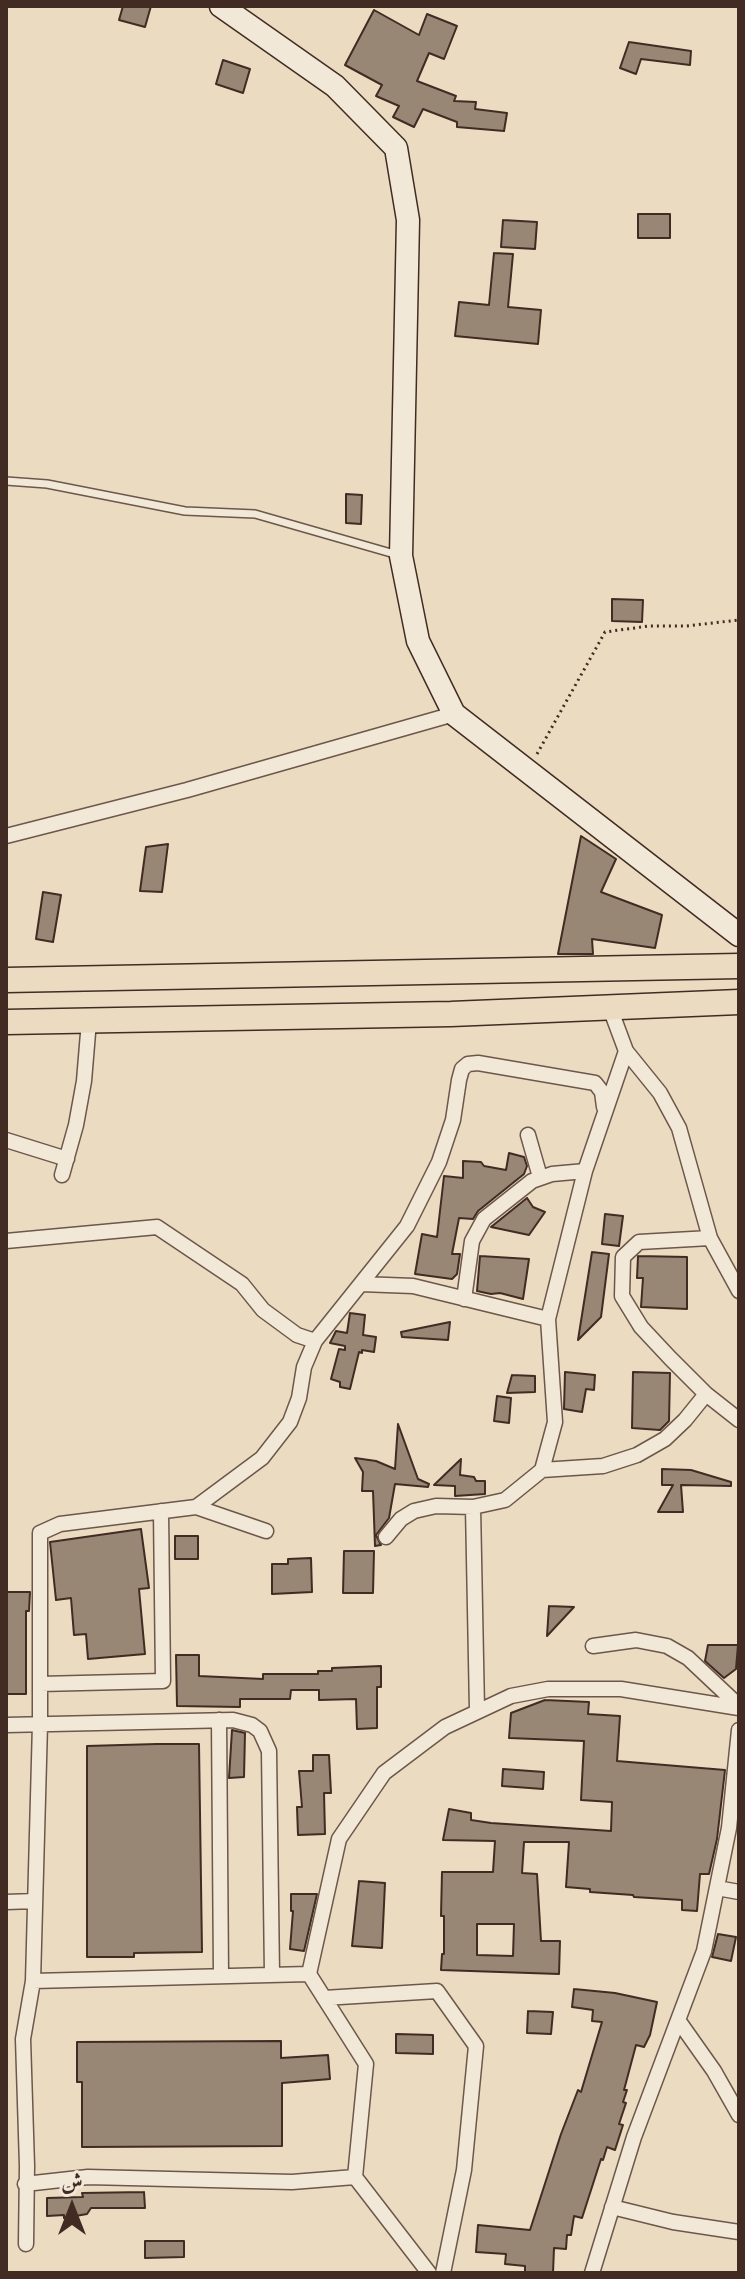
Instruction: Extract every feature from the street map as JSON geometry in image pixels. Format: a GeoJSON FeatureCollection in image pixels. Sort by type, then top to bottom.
{"type":"FeatureCollection","features":[{"type":"Feature","properties":{"kind":"main road"},"geometry":{"type":"LineString","coordinates":[[6,980],[739,966]]}},
{"type":"Feature","properties":{"kind":"main road"},"geometry":{"type":"LineString","coordinates":[[6,1022],[610,1008],[739,1002]]}},
{"type":"Feature","properties":{"kind":"street"},"geometry":{"type":"LineString","coordinates":[[221,6],[335,86],[396,148],[408,220],[401,556],[418,641],[454,714],[739,935]]}},
{"type":"Feature","properties":{"kind":"street"},"geometry":{"type":"LineString","coordinates":[[6,836],[187,790],[454,714]]}},
{"type":"Feature","properties":{"kind":"street"},"geometry":{"type":"LineString","coordinates":[[610,1008],[626,1051],[660,1093],[679,1128],[710,1238],[739,1291]]}},
{"type":"Feature","properties":{"kind":"street"},"geometry":{"type":"LineString","coordinates":[[62,1175],[84,1081],[89,1021]]}},
{"type":"Feature","properties":{"kind":"street"},"geometry":{"type":"LineString","coordinates":[[542,1470],[555,1422],[548,1319],[585,1171],[626,1051]]}},
{"type":"Feature","properties":{"kind":"street"},"geometry":{"type":"LineString","coordinates":[[196,1507],[262,1458],[290,1422],[299,1398],[304,1367],[315,1341],[407,1226],[439,1162],[453,1120],[462,1069],[468,1064],[478,1063],[549,1076],[579,1078],[595,1083],[602,1092],[605,1110]]}},
{"type":"Feature","properties":{"kind":"street"},"geometry":{"type":"LineString","coordinates":[[528,1135],[540,1177]]}},
{"type":"Feature","properties":{"kind":"street"},"geometry":{"type":"LineString","coordinates":[[6,1140],[67,1159]]}},
{"type":"Feature","properties":{"kind":"street"},"geometry":{"type":"LineString","coordinates":[[464,1299],[472,1241],[477,1228],[492,1210],[540,1177],[585,1171]]}},
{"type":"Feature","properties":{"kind":"street"},"geometry":{"type":"LineString","coordinates":[[6,1241],[157,1227],[242,1284],[263,1310],[297,1335],[315,1341]]}},
{"type":"Feature","properties":{"kind":"street"},"geometry":{"type":"LineString","coordinates":[[710,1238],[639,1242],[623,1257],[622,1296],[641,1327],[706,1394],[739,1420]]}},
{"type":"Feature","properties":{"kind":"street"},"geometry":{"type":"LineString","coordinates":[[361,1284],[413,1286],[548,1319]]}},
{"type":"Feature","properties":{"kind":"street"},"geometry":{"type":"LineString","coordinates":[[386,1537],[401,1519],[414,1511],[436,1506],[473,1507],[505,1500],[542,1470],[603,1466],[637,1455],[665,1439],[706,1394]]}},
{"type":"Feature","properties":{"kind":"street"},"geometry":{"type":"LineString","coordinates":[[26,2244],[23,2039],[33,1981],[40,1724],[40,1533],[60,1524],[196,1507],[266,1531]]}},
{"type":"Feature","properties":{"kind":"street"},"geometry":{"type":"LineString","coordinates":[[473,1507],[477,1710]]}},
{"type":"Feature","properties":{"kind":"street"},"geometry":{"type":"LineString","coordinates":[[40,1684],[163,1681],[161,1511]]}},
{"type":"Feature","properties":{"kind":"street"},"geometry":{"type":"LineString","coordinates":[[593,1646],[636,1640],[667,1646],[688,1658],[739,1707]]}},
{"type":"Feature","properties":{"kind":"street"},"geometry":{"type":"LineString","coordinates":[[429,2273],[355,2177],[366,2064],[309,1974],[339,1839],[384,1773],[445,1727],[511,1696],[548,1689],[621,1689],[739,1707]]}},
{"type":"Feature","properties":{"kind":"street"},"geometry":{"type":"LineString","coordinates":[[219,1720],[221,1976]]}},
{"type":"Feature","properties":{"kind":"street"},"geometry":{"type":"LineString","coordinates":[[6,1725],[219,1720],[243,1721],[260,1731],[267,1744],[272,1975]]}},
{"type":"Feature","properties":{"kind":"street"},"geometry":{"type":"LineString","coordinates":[[592,2273],[634,2137],[704,1951],[729,1828],[739,1730]]}},
{"type":"Feature","properties":{"kind":"street"},"geometry":{"type":"LineString","coordinates":[[717,1888],[739,1892]]}},
{"type":"Feature","properties":{"kind":"street"},"geometry":{"type":"LineString","coordinates":[[6,1902],[35,1901]]}},
{"type":"Feature","properties":{"kind":"street"},"geometry":{"type":"LineString","coordinates":[[33,1981],[309,1974]]}},
{"type":"Feature","properties":{"kind":"street"},"geometry":{"type":"LineString","coordinates":[[324,1998],[437,1991],[476,2046],[464,2170],[443,2273]]}},
{"type":"Feature","properties":{"kind":"street"},"geometry":{"type":"LineString","coordinates":[[678,2020],[714,2071],[739,2115]]}},
{"type":"Feature","properties":{"kind":"street"},"geometry":{"type":"LineString","coordinates":[[25,2184],[88,2177],[292,2182],[355,2177]]}},
{"type":"Feature","properties":{"kind":"street"},"geometry":{"type":"LineString","coordinates":[[612,2207],[673,2222],[739,2232]]}},
{"type":"Feature","properties":{"kind":"lane"},"geometry":{"type":"LineString","coordinates":[[6,481],[47,484],[185,511],[255,514],[401,556]]}},
{"type":"Feature","properties":{"kind":"path"},"geometry":{"type":"LineString","coordinates":[[528,772],[605,632],[739,620]]}},
{"type":"Feature","properties":{"kind":"building"},"geometry":{"type":"Polygon","coordinates":[[[123,6],[151,6],[145,27],[119,20],[123,6]]]}},
{"type":"Feature","properties":{"kind":"building"},"geometry":{"type":"Polygon","coordinates":[[[374,10],[419,35],[427,14],[457,26],[444,59],[429,53],[417,81],[456,96],[454,101],[476,102],[475,109],[507,113],[504,131],[457,127],[457,122],[423,109],[414,127],[393,117],[399,106],[376,96],[382,85],[345,65],[374,10]]]}},
{"type":"Feature","properties":{"kind":"building"},"geometry":{"type":"Polygon","coordinates":[[[629,42],[691,51],[690,65],[641,59],[636,74],[620,68],[629,42]]]}},
{"type":"Feature","properties":{"kind":"building"},"geometry":{"type":"Polygon","coordinates":[[[223,60],[250,69],[243,93],[216,84],[223,60]]]}},
{"type":"Feature","properties":{"kind":"building"},"geometry":{"type":"Polygon","coordinates":[[[638,214],[670,214],[670,238],[638,238],[638,214]]]}},
{"type":"Feature","properties":{"kind":"building"},"geometry":{"type":"Polygon","coordinates":[[[503,220],[537,222],[535,249],[501,247],[503,220]]]}},
{"type":"Feature","properties":{"kind":"building"},"geometry":{"type":"Polygon","coordinates":[[[494,253],[513,254],[508,307],[541,310],[538,344],[455,336],[459,302],[489,305],[494,253]]]}},
{"type":"Feature","properties":{"kind":"building"},"geometry":{"type":"Polygon","coordinates":[[[346,494],[362,495],[361,524],[346,523],[346,494]]]}},
{"type":"Feature","properties":{"kind":"building"},"geometry":{"type":"Polygon","coordinates":[[[612,599],[643,600],[642,622],[612,621],[612,599]]]}},
{"type":"Feature","properties":{"kind":"building"},"geometry":{"type":"Polygon","coordinates":[[[581,836],[616,859],[601,892],[662,915],[655,948],[592,939],[593,954],[558,954],[581,836]]]}},
{"type":"Feature","properties":{"kind":"building"},"geometry":{"type":"Polygon","coordinates":[[[168,844],[162,892],[140,891],[146,847],[168,844]]]}},
{"type":"Feature","properties":{"kind":"building"},"geometry":{"type":"Polygon","coordinates":[[[43,892],[61,895],[53,942],[36,939],[43,892]]]}},
{"type":"Feature","properties":{"kind":"building"},"geometry":{"type":"Polygon","coordinates":[[[509,1153],[524,1157],[527,1166],[524,1174],[478,1211],[473,1219],[459,1218],[452,1254],[460,1254],[457,1274],[452,1279],[415,1274],[422,1234],[437,1237],[444,1176],[463,1178],[463,1161],[481,1162],[484,1166],[506,1170],[509,1153]]]}},
{"type":"Feature","properties":{"kind":"building"},"geometry":{"type":"Polygon","coordinates":[[[527,1198],[533,1207],[545,1212],[529,1235],[491,1227],[527,1198]]]}},
{"type":"Feature","properties":{"kind":"building"},"geometry":{"type":"Polygon","coordinates":[[[605,1214],[623,1216],[619,1246],[602,1244],[605,1214]]]}},
{"type":"Feature","properties":{"kind":"building"},"geometry":{"type":"Polygon","coordinates":[[[592,1252],[609,1254],[601,1317],[578,1340],[592,1252]]]}},
{"type":"Feature","properties":{"kind":"building"},"geometry":{"type":"Polygon","coordinates":[[[480,1256],[529,1259],[523,1299],[477,1291],[480,1256]]]}},
{"type":"Feature","properties":{"kind":"building"},"geometry":{"type":"Polygon","coordinates":[[[638,1256],[687,1257],[687,1309],[641,1307],[643,1278],[637,1278],[638,1256]]]}},
{"type":"Feature","properties":{"kind":"building"},"geometry":{"type":"Polygon","coordinates":[[[350,1313],[365,1315],[363,1335],[376,1337],[374,1352],[359,1352],[350,1389],[340,1387],[340,1382],[331,1379],[339,1349],[345,1350],[345,1346],[330,1343],[336,1331],[347,1333],[350,1313]]]}},
{"type":"Feature","properties":{"kind":"building"},"geometry":{"type":"Polygon","coordinates":[[[450,1322],[448,1340],[402,1337],[401,1332],[450,1322]]]}},
{"type":"Feature","properties":{"kind":"building"},"geometry":{"type":"Polygon","coordinates":[[[565,1372],[595,1375],[594,1390],[586,1389],[582,1412],[564,1409],[565,1372]]]}},
{"type":"Feature","properties":{"kind":"building"},"geometry":{"type":"Polygon","coordinates":[[[633,1372],[670,1373],[669,1421],[660,1430],[632,1428],[633,1372]]]}},
{"type":"Feature","properties":{"kind":"building"},"geometry":{"type":"Polygon","coordinates":[[[512,1375],[535,1376],[535,1392],[507,1393],[512,1375]]]}},
{"type":"Feature","properties":{"kind":"building"},"geometry":{"type":"Polygon","coordinates":[[[497,1396],[511,1398],[509,1423],[494,1421],[497,1396]]]}},
{"type":"Feature","properties":{"kind":"building"},"geometry":{"type":"Polygon","coordinates":[[[398,1424],[418,1479],[429,1484],[428,1487],[395,1484],[389,1518],[376,1535],[381,1545],[375,1546],[373,1491],[362,1491],[363,1472],[355,1458],[376,1461],[395,1469],[398,1424]]]}},
{"type":"Feature","properties":{"kind":"building"},"geometry":{"type":"Polygon","coordinates":[[[461,1459],[460,1475],[485,1481],[485,1494],[455,1496],[455,1486],[434,1485],[461,1459]]]}},
{"type":"Feature","properties":{"kind":"building"},"geometry":{"type":"Polygon","coordinates":[[[662,1469],[691,1470],[731,1482],[731,1486],[681,1485],[683,1512],[658,1512],[673,1485],[662,1485],[662,1469]]]}},
{"type":"Feature","properties":{"kind":"building"},"geometry":{"type":"Polygon","coordinates":[[[141,1529],[149,1588],[139,1589],[145,1654],[88,1659],[86,1634],[74,1635],[71,1598],[56,1600],[50,1542],[141,1529]]]}},
{"type":"Feature","properties":{"kind":"building"},"geometry":{"type":"Polygon","coordinates":[[[175,1536],[198,1536],[198,1559],[175,1559],[175,1536]]]}},
{"type":"Feature","properties":{"kind":"building"},"geometry":{"type":"Polygon","coordinates":[[[344,1551],[374,1551],[373,1593],[343,1593],[344,1551]]]}},
{"type":"Feature","properties":{"kind":"building"},"geometry":{"type":"Polygon","coordinates":[[[311,1558],[312,1592],[272,1594],[272,1564],[288,1564],[288,1559],[311,1558]]]}},
{"type":"Feature","properties":{"kind":"building"},"geometry":{"type":"Polygon","coordinates":[[[6,1592],[30,1592],[29,1611],[26,1611],[26,1694],[6,1694],[6,1592]]]}},
{"type":"Feature","properties":{"kind":"building"},"geometry":{"type":"Polygon","coordinates":[[[549,1606],[574,1607],[547,1636],[549,1606]]]}},
{"type":"Feature","properties":{"kind":"building"},"geometry":{"type":"Polygon","coordinates":[[[708,1645],[738,1645],[736,1669],[724,1678],[705,1661],[708,1645]]]}},
{"type":"Feature","properties":{"kind":"building"},"geometry":{"type":"Polygon","coordinates":[[[176,1655],[199,1655],[199,1676],[263,1679],[263,1674],[318,1674],[318,1671],[332,1671],[332,1668],[381,1666],[381,1687],[377,1687],[377,1728],[357,1729],[356,1699],[319,1700],[319,1690],[291,1690],[290,1699],[240,1699],[240,1707],[177,1706],[176,1655]]]}},
{"type":"Feature","properties":{"kind":"building"},"geometry":{"type":"Polygon","coordinates":[[[545,1700],[589,1702],[588,1714],[620,1716],[617,1761],[725,1770],[717,1839],[709,1874],[700,1874],[697,1911],[682,1910],[682,1900],[566,1887],[569,1842],[524,1842],[522,1873],[537,1874],[541,1941],[560,1941],[559,1974],[441,1970],[444,1954],[442,1872],[493,1872],[495,1841],[443,1840],[449,1809],[471,1813],[471,1820],[491,1823],[611,1831],[612,1802],[581,1800],[584,1741],[509,1738],[511,1713],[545,1700]],[[477,1924],[477,1955],[513,1956],[514,1924],[477,1924]]]}},
{"type":"Feature","properties":{"kind":"building"},"geometry":{"type":"Polygon","coordinates":[[[232,1730],[245,1733],[244,1777],[229,1778],[232,1730]]]}},
{"type":"Feature","properties":{"kind":"building"},"geometry":{"type":"Polygon","coordinates":[[[199,1744],[202,1952],[87,1957],[87,1746],[199,1744]]]}},
{"type":"Feature","properties":{"kind":"building"},"geometry":{"type":"Polygon","coordinates":[[[313,1755],[329,1755],[331,1793],[324,1793],[325,1834],[298,1835],[297,1807],[302,1807],[299,1771],[313,1771],[313,1755]]]}},
{"type":"Feature","properties":{"kind":"building"},"geometry":{"type":"Polygon","coordinates":[[[503,1769],[544,1772],[543,1789],[502,1786],[503,1769]]]}},
{"type":"Feature","properties":{"kind":"building"},"geometry":{"type":"Polygon","coordinates":[[[359,1881],[385,1883],[382,1948],[352,1946],[359,1881]]]}},
{"type":"Feature","properties":{"kind":"building"},"geometry":{"type":"Polygon","coordinates":[[[291,1894],[317,1894],[304,1951],[290,1949],[291,1894]]]}},
{"type":"Feature","properties":{"kind":"building"},"geometry":{"type":"Polygon","coordinates":[[[718,1934],[736,1937],[731,1961],[712,1957],[718,1934]]]}},
{"type":"Feature","properties":{"kind":"building"},"geometry":{"type":"Polygon","coordinates":[[[574,1989],[657,2002],[650,2035],[644,2047],[636,2045],[624,2090],[627,2090],[623,2102],[626,2103],[619,2124],[623,2125],[615,2150],[607,2147],[601,2159],[582,2218],[574,2216],[566,2249],[554,2248],[553,2273],[525,2273],[525,2266],[505,2264],[506,2254],[476,2252],[478,2225],[530,2230],[561,2134],[578,2090],[581,2092],[602,2022],[592,2021],[593,2010],[572,2007],[574,1989]]]}},
{"type":"Feature","properties":{"kind":"building"},"geometry":{"type":"Polygon","coordinates":[[[528,2011],[553,2012],[551,2034],[527,2033],[528,2011]]]}},
{"type":"Feature","properties":{"kind":"building"},"geometry":{"type":"Polygon","coordinates":[[[396,2034],[433,2035],[433,2054],[396,2053],[396,2034]]]}},
{"type":"Feature","properties":{"kind":"building"},"geometry":{"type":"Polygon","coordinates":[[[281,2041],[281,2058],[328,2055],[330,2079],[282,2083],[282,2146],[82,2147],[82,2082],[77,2082],[77,2042],[281,2041]]]}},
{"type":"Feature","properties":{"kind":"building"},"geometry":{"type":"Polygon","coordinates":[[[144,2192],[145,2208],[91,2208],[87,2214],[64,2218],[64,2215],[47,2216],[47,2198],[83,2197],[82,2193],[144,2192]]]}},
{"type":"Feature","properties":{"kind":"building"},"geometry":{"type":"Polygon","coordinates":[[[145,2241],[184,2241],[184,2257],[145,2258],[145,2241]]]}}]}
